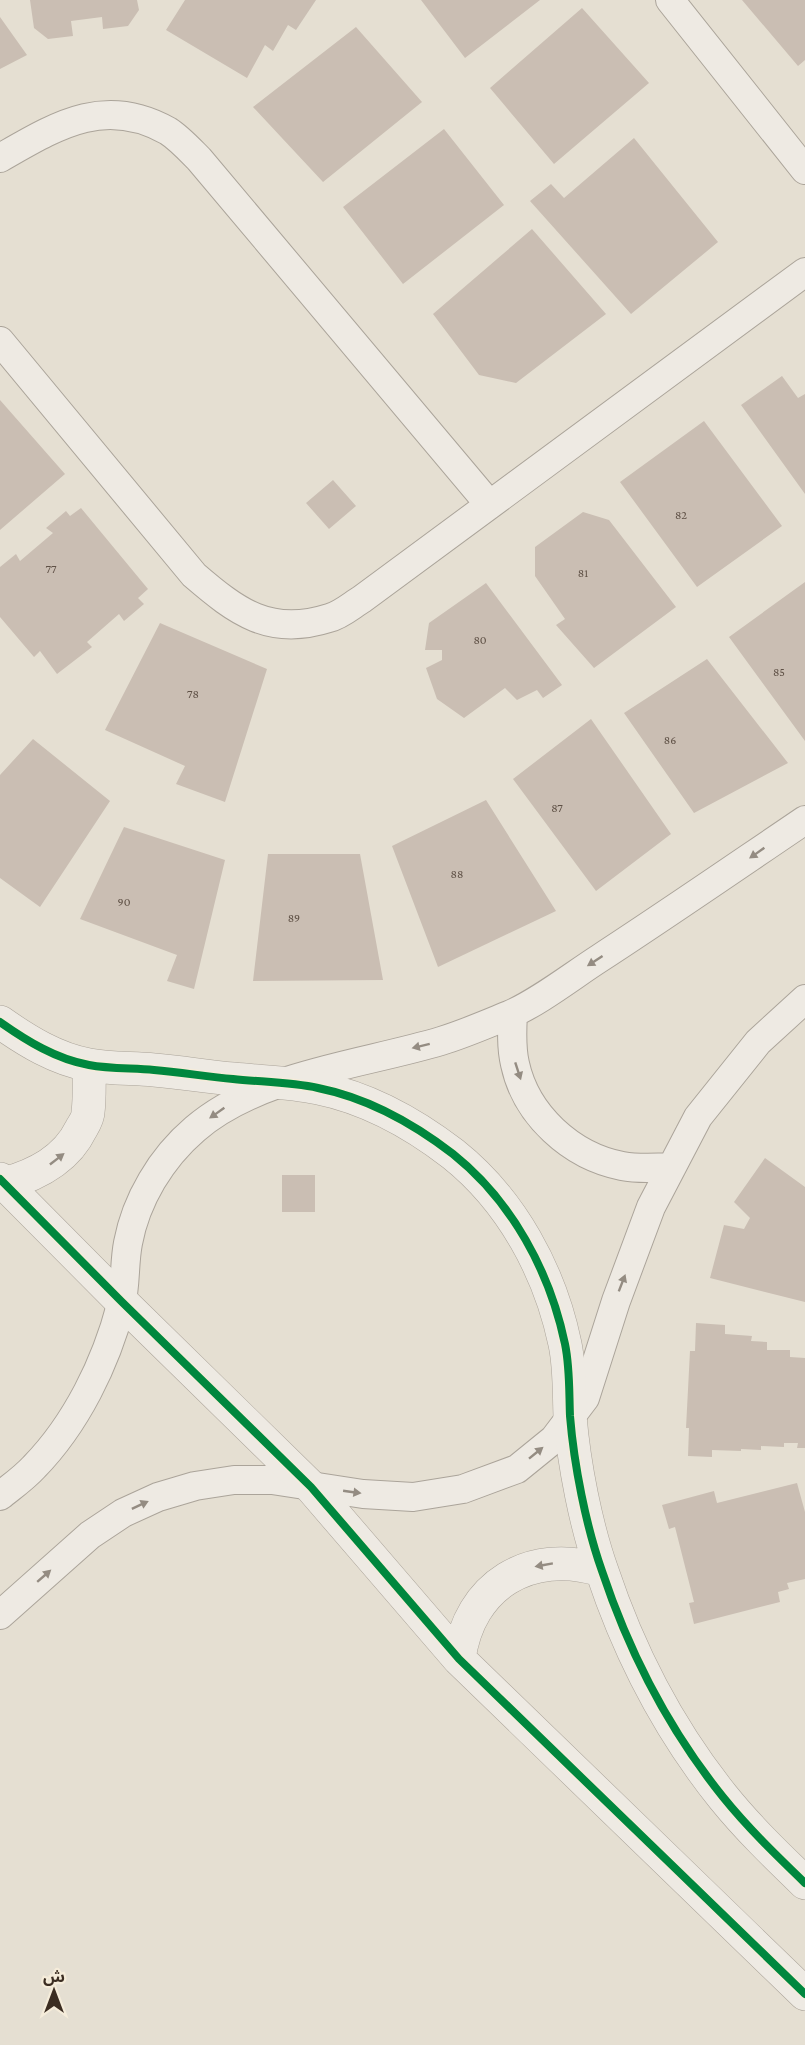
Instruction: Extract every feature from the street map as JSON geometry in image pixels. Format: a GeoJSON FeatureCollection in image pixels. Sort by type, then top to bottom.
{"type":"FeatureCollection","features":[{"type":"Feature","properties":{"kind":"street"},"geometry":{"type":"LineString","coordinates":[[670,0],[805,170]]}},
{"type":"Feature","properties":{"kind":"street"},"geometry":{"type":"LineString","coordinates":[[0,158],[51,128],[90,115],[131,116],[169,132],[200,159],[489,504]]}},
{"type":"Feature","properties":{"kind":"street"},"geometry":{"type":"LineString","coordinates":[[0,341],[194,575],[227,603],[259,620],[295,625],[331,618],[362,599],[805,272]]}},
{"type":"Feature","properties":{"kind":"street"},"geometry":{"type":"LineString","coordinates":[[0,1496],[34,1468],[58,1438],[78,1407],[111,1338],[122,1302],[128,1242],[137,1211],[151,1181],[170,1153],[194,1130],[220,1109],[250,1094],[281,1083],[443,1041],[513,1014],[666,915],[805,820]]}},
{"type":"Feature","properties":{"kind":"street"},"geometry":{"type":"LineString","coordinates":[[0,1615],[90,1535],[123,1513],[158,1497],[195,1486],[234,1480],[272,1480],[363,1494],[413,1497],[463,1489],[517,1469],[554,1439],[585,1398],[615,1301],[651,1207],[698,1117],[758,1042],[805,999]]}},
{"type":"Feature","properties":{"kind":"street"},"geometry":{"type":"LineString","coordinates":[[513,1014],[512,1039],[515,1065],[528,1096],[553,1131],[573,1147],[621,1166],[646,1169],[672,1167]]}},
{"type":"Feature","properties":{"kind":"street"},"geometry":{"type":"LineString","coordinates":[[0,1022],[52,1054],[89,1065],[281,1083],[319,1088],[356,1099],[392,1114],[425,1134],[456,1156],[484,1183],[508,1213],[529,1245],[545,1278],[557,1311],[570,1382],[570,1417],[578,1472],[601,1570],[624,1628],[647,1677],[695,1759],[724,1798],[805,1884]]}},
{"type":"Feature","properties":{"kind":"street"},"geometry":{"type":"LineString","coordinates":[[2,1181],[27,1178],[47,1167],[65,1153],[78,1135],[88,1114],[89,1065]]}},
{"type":"Feature","properties":{"kind":"street"},"geometry":{"type":"LineString","coordinates":[[2,1181],[311,1487],[459,1659],[805,1994]]}},
{"type":"Feature","properties":{"kind":"street"},"geometry":{"type":"LineString","coordinates":[[459,1659],[468,1622],[478,1605],[491,1590],[507,1578],[524,1569],[563,1562],[582,1564],[601,1570]]}},
{"type":"Feature","properties":{"kind":"building"},"geometry":{"type":"Polygon","coordinates":[[[30,0],[137,0],[139,10],[128,26],[103,29],[102,17],[71,21],[73,36],[48,39],[34,28],[30,0]]]}},
{"type":"Feature","properties":{"kind":"building"},"geometry":{"type":"Polygon","coordinates":[[[185,0],[316,0],[296,30],[288,25],[273,51],[265,45],[247,78],[166,30],[185,0]]]}},
{"type":"Feature","properties":{"kind":"building"},"geometry":{"type":"Polygon","coordinates":[[[421,0],[540,0],[465,58],[421,0]]]}},
{"type":"Feature","properties":{"kind":"building"},"geometry":{"type":"Polygon","coordinates":[[[742,0],[805,0],[805,60],[798,66],[742,0]]]}},
{"type":"Feature","properties":{"kind":"building"},"geometry":{"type":"Polygon","coordinates":[[[582,8],[649,83],[554,164],[490,88],[582,8]]]}},
{"type":"Feature","properties":{"kind":"building"},"geometry":{"type":"Polygon","coordinates":[[[0,17],[27,55],[0,69],[0,17]]]}},
{"type":"Feature","properties":{"kind":"building"},"geometry":{"type":"Polygon","coordinates":[[[356,27],[422,102],[323,182],[253,107],[356,27]]]}},
{"type":"Feature","properties":{"kind":"building"},"geometry":{"type":"Polygon","coordinates":[[[444,129],[504,205],[403,284],[343,207],[444,129]]]}},
{"type":"Feature","properties":{"kind":"building"},"geometry":{"type":"Polygon","coordinates":[[[634,138],[718,242],[631,314],[530,201],[551,184],[564,198],[634,138]]]}},
{"type":"Feature","properties":{"kind":"building"},"geometry":{"type":"Polygon","coordinates":[[[532,229],[606,314],[516,383],[479,375],[433,314],[532,229]]]}},
{"type":"Feature","properties":{"kind":"building"},"geometry":{"type":"Polygon","coordinates":[[[782,376],[798,398],[805,394],[805,494],[741,405],[782,376]]]}},
{"type":"Feature","properties":{"kind":"building"},"geometry":{"type":"Polygon","coordinates":[[[0,400],[65,474],[0,530],[0,400]]]}},
{"type":"Feature","properties":{"kind":"building"},"geometry":{"type":"Polygon","coordinates":[[[704,421],[782,526],[697,587],[620,482],[704,421]]]}},
{"type":"Feature","properties":{"kind":"building"},"geometry":{"type":"Polygon","coordinates":[[[333,480],[356,506],[329,529],[306,503],[333,480]]]}},
{"type":"Feature","properties":{"kind":"building"},"geometry":{"type":"Polygon","coordinates":[[[81,508],[148,589],[138,598],[144,604],[124,621],[119,614],[87,642],[92,647],[57,674],[40,651],[34,657],[0,617],[0,567],[16,554],[20,561],[53,533],[46,528],[66,511],[70,516],[81,508]]]}},
{"type":"Feature","properties":{"kind":"building"},"geometry":{"type":"Polygon","coordinates":[[[583,512],[609,520],[676,607],[594,668],[556,625],[565,619],[535,576],[535,547],[583,512]]]}},
{"type":"Feature","properties":{"kind":"building"},"geometry":{"type":"Polygon","coordinates":[[[805,582],[805,741],[729,637],[805,582]]]}},
{"type":"Feature","properties":{"kind":"building"},"geometry":{"type":"Polygon","coordinates":[[[486,583],[562,685],[543,698],[537,690],[517,700],[505,688],[464,718],[437,699],[426,668],[442,660],[442,650],[425,650],[429,623],[486,583]]]}},
{"type":"Feature","properties":{"kind":"building"},"geometry":{"type":"Polygon","coordinates":[[[160,623],[267,669],[225,802],[176,784],[185,766],[105,730],[160,623]]]}},
{"type":"Feature","properties":{"kind":"building"},"geometry":{"type":"Polygon","coordinates":[[[707,659],[788,763],[694,813],[624,713],[707,659]]]}},
{"type":"Feature","properties":{"kind":"building"},"geometry":{"type":"Polygon","coordinates":[[[591,719],[671,834],[596,891],[513,779],[591,719]]]}},
{"type":"Feature","properties":{"kind":"building"},"geometry":{"type":"Polygon","coordinates":[[[33,739],[110,801],[40,907],[0,878],[0,775],[33,739]]]}},
{"type":"Feature","properties":{"kind":"building"},"geometry":{"type":"Polygon","coordinates":[[[486,800],[556,911],[438,967],[392,846],[486,800]]]}},
{"type":"Feature","properties":{"kind":"building"},"geometry":{"type":"Polygon","coordinates":[[[124,827],[225,860],[194,989],[167,981],[177,955],[80,919],[124,827]]]}},
{"type":"Feature","properties":{"kind":"building"},"geometry":{"type":"Polygon","coordinates":[[[268,854],[360,854],[383,980],[253,981],[268,854]]]}},
{"type":"Feature","properties":{"kind":"building"},"geometry":{"type":"Polygon","coordinates":[[[765,1158],[805,1187],[805,1302],[710,1278],[724,1225],[744,1229],[750,1218],[734,1202],[765,1158]]]}},
{"type":"Feature","properties":{"kind":"building"},"geometry":{"type":"Polygon","coordinates":[[[282,1175],[315,1175],[315,1212],[282,1212],[282,1175]]]}},
{"type":"Feature","properties":{"kind":"building"},"geometry":{"type":"Polygon","coordinates":[[[696,1323],[725,1325],[725,1334],[752,1336],[751,1341],[767,1342],[767,1350],[790,1350],[790,1357],[805,1358],[805,1448],[797,1448],[798,1443],[784,1443],[784,1447],[761,1446],[761,1450],[712,1450],[712,1457],[688,1456],[689,1428],[686,1428],[690,1351],[695,1351],[696,1323]]]}},
{"type":"Feature","properties":{"kind":"building"},"geometry":{"type":"Polygon","coordinates":[[[797,1483],[805,1512],[805,1579],[787,1583],[789,1589],[778,1592],[780,1602],[694,1624],[689,1603],[694,1602],[675,1527],[669,1529],[662,1505],[714,1491],[717,1503],[797,1483]]]}},
{"type":"Feature","properties":{"kind":"cycle path"},"geometry":{"type":"LineString","coordinates":[[0,1022],[42,1048],[89,1065],[297,1084],[355,1098],[422,1132],[453,1154],[493,1193],[526,1240],[539,1265],[558,1317],[567,1353],[572,1435],[586,1515],[596,1553],[613,1601],[638,1661],[669,1718],[704,1772],[742,1820],[805,1883]]}},
{"type":"Feature","properties":{"kind":"cycle path"},"geometry":{"type":"LineString","coordinates":[[0,1179],[311,1487],[459,1659],[805,1994]]}}]}
